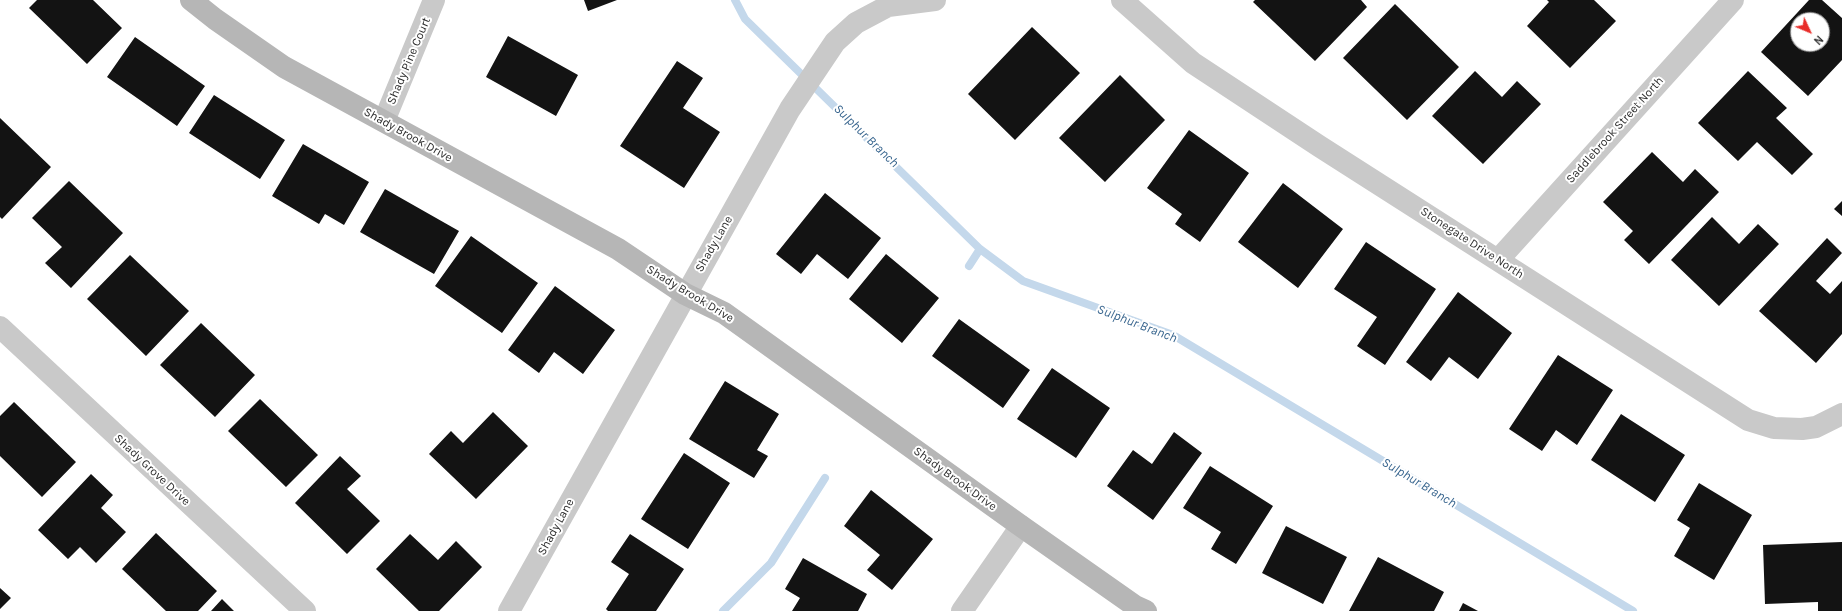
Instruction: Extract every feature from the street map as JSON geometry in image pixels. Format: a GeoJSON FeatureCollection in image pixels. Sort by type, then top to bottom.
{"type":"FeatureCollection","features":[{"type":"Feature","properties":{"kind":"street","name":"Shady Brook Drive"},"geometry":{"type":"LineString","coordinates":[[191,0],[284,68],[618,249],[685,294],[724,313],[1021,526],[1135,606],[1146,611]]}},
{"type":"Feature","properties":{"kind":"street","name":"Shady Pine Court"},"geometry":{"type":"LineString","coordinates":[[384,121],[434,0]]}},
{"type":"Feature","properties":{"kind":"street","name":"Shady Lane"},"geometry":{"type":"LineString","coordinates":[[509,611],[685,294],[790,109],[835,42],[856,23],[888,6],[935,0]]}},
{"type":"Feature","properties":{"kind":"street","name":"Stonegate Drive North"},"geometry":{"type":"LineString","coordinates":[[1122,0],[1193,63],[1748,420],[1774,428],[1802,430],[1816,427],[1842,414]]}},
{"type":"Feature","properties":{"kind":"street","name":"Saddlebrook Street North"},"geometry":{"type":"LineString","coordinates":[[1498,260],[1733,0]]}},
{"type":"Feature","properties":{"kind":"street","name":"Shady Grove Drive"},"geometry":{"type":"LineString","coordinates":[[0,327],[305,611]]}},
{"type":"Feature","properties":{"kind":"street"},"geometry":{"type":"LineString","coordinates":[[962,611],[1021,526]]}},
{"type":"Feature","properties":{"kind":"building"},"geometry":{"type":"Polygon","coordinates":[[[37,0],[93,0],[122,28],[87,64],[29,8],[37,0]]]}},
{"type":"Feature","properties":{"kind":"building"},"geometry":{"type":"Polygon","coordinates":[[[584,0],[617,0],[588,11],[584,0]]]}},
{"type":"Feature","properties":{"kind":"building"},"geometry":{"type":"Polygon","coordinates":[[[1255,0],[1361,0],[1367,7],[1315,61],[1253,2],[1255,0]]]}},
{"type":"Feature","properties":{"kind":"building"},"geometry":{"type":"Polygon","coordinates":[[[1547,0],[1594,0],[1616,21],[1570,68],[1527,26],[1549,2],[1547,0]]]}},
{"type":"Feature","properties":{"kind":"building"},"geometry":{"type":"Polygon","coordinates":[[[1809,0],[1822,0],[1842,18],[1842,60],[1808,96],[1761,52],[1790,21],[1790,52],[1830,52],[1830,12],[1798,12],[1809,0]]]}},
{"type":"Feature","properties":{"kind":"building"},"geometry":{"type":"Polygon","coordinates":[[[1395,4],[1459,67],[1407,120],[1343,58],[1395,4]]]}},
{"type":"Feature","properties":{"kind":"building"},"geometry":{"type":"Polygon","coordinates":[[[1032,27],[1080,73],[1015,140],[968,94],[1032,27]]]}},
{"type":"Feature","properties":{"kind":"building"},"geometry":{"type":"Polygon","coordinates":[[[508,36],[578,75],[556,116],[486,77],[508,36]]]}},
{"type":"Feature","properties":{"kind":"building"},"geometry":{"type":"Polygon","coordinates":[[[135,37],[205,86],[177,126],[107,77],[135,37]]]}},
{"type":"Feature","properties":{"kind":"building"},"geometry":{"type":"Polygon","coordinates":[[[677,61],[703,78],[683,108],[720,132],[684,188],[620,146],[677,61]]]}},
{"type":"Feature","properties":{"kind":"building"},"geometry":{"type":"Polygon","coordinates":[[[1475,71],[1502,97],[1517,81],[1541,104],[1483,164],[1432,116],[1475,71]]]}},
{"type":"Feature","properties":{"kind":"building"},"geometry":{"type":"Polygon","coordinates":[[[1748,71],[1787,108],[1776,118],[1813,154],[1792,175],[1757,142],[1738,161],[1698,123],[1748,71]]]}},
{"type":"Feature","properties":{"kind":"building"},"geometry":{"type":"Polygon","coordinates":[[[1120,75],[1165,120],[1105,182],[1059,138],[1120,75]]]}},
{"type":"Feature","properties":{"kind":"building"},"geometry":{"type":"Polygon","coordinates":[[[214,95],[285,140],[260,179],[189,133],[214,95]]]}},
{"type":"Feature","properties":{"kind":"building"},"geometry":{"type":"Polygon","coordinates":[[[0,118],[51,167],[2,219],[0,217],[0,118]]]}},
{"type":"Feature","properties":{"kind":"building"},"geometry":{"type":"Polygon","coordinates":[[[1189,130],[1249,173],[1200,242],[1175,224],[1182,214],[1147,188],[1189,130]]]}},
{"type":"Feature","properties":{"kind":"building"},"geometry":{"type":"Polygon","coordinates":[[[303,144],[369,182],[344,225],[325,214],[319,224],[272,196],[303,144]]]}},
{"type":"Feature","properties":{"kind":"building"},"geometry":{"type":"Polygon","coordinates":[[[1652,152],[1683,182],[1695,169],[1719,192],[1649,264],[1624,240],[1633,231],[1603,202],[1652,152]]]}},
{"type":"Feature","properties":{"kind":"building"},"geometry":{"type":"Polygon","coordinates":[[[69,181],[123,233],[71,288],[45,263],[62,247],[32,218],[69,181]]]}},
{"type":"Feature","properties":{"kind":"building"},"geometry":{"type":"Polygon","coordinates":[[[1283,183],[1343,229],[1298,288],[1238,242],[1283,183]]]}},
{"type":"Feature","properties":{"kind":"building"},"geometry":{"type":"Polygon","coordinates":[[[385,189],[459,231],[434,274],[360,232],[385,189]]]}},
{"type":"Feature","properties":{"kind":"building"},"geometry":{"type":"Polygon","coordinates":[[[825,193],[881,238],[848,279],[817,254],[801,274],[776,254],[825,193]]]}},
{"type":"Feature","properties":{"kind":"building"},"geometry":{"type":"Polygon","coordinates":[[[1842,201],[1842,216],[1834,209],[1842,201]]]}},
{"type":"Feature","properties":{"kind":"building"},"geometry":{"type":"Polygon","coordinates":[[[1712,217],[1739,244],[1758,224],[1779,244],[1719,306],[1671,260],[1712,217]]]}},
{"type":"Feature","properties":{"kind":"building"},"geometry":{"type":"Polygon","coordinates":[[[471,236],[538,283],[502,333],[435,286],[471,236]]]}},
{"type":"Feature","properties":{"kind":"building"},"geometry":{"type":"Polygon","coordinates":[[[1827,238],[1842,253],[1816,281],[1830,294],[1842,281],[1842,334],[1816,363],[1759,311],[1827,238]]]}},
{"type":"Feature","properties":{"kind":"building"},"geometry":{"type":"Polygon","coordinates":[[[1366,242],[1436,289],[1385,365],[1357,346],[1377,317],[1334,289],[1366,242]]]}},
{"type":"Feature","properties":{"kind":"building"},"geometry":{"type":"Polygon","coordinates":[[[886,254],[939,298],[902,343],[849,299],[886,254]]]}},
{"type":"Feature","properties":{"kind":"building"},"geometry":{"type":"Polygon","coordinates":[[[130,255],[189,311],[146,356],[87,299],[130,255]]]}},
{"type":"Feature","properties":{"kind":"building"},"geometry":{"type":"Polygon","coordinates":[[[555,286],[615,330],[583,374],[554,352],[539,373],[508,350],[555,286]]]}},
{"type":"Feature","properties":{"kind":"building"},"geometry":{"type":"Polygon","coordinates":[[[1458,292],[1512,333],[1478,379],[1449,357],[1431,381],[1406,362],[1458,292]]]}},
{"type":"Feature","properties":{"kind":"building"},"geometry":{"type":"Polygon","coordinates":[[[959,319],[1030,370],[1003,408],[932,356],[959,319]]]}},
{"type":"Feature","properties":{"kind":"building"},"geometry":{"type":"Polygon","coordinates":[[[201,323],[255,375],[215,417],[160,365],[201,323]]]}},
{"type":"Feature","properties":{"kind":"building"},"geometry":{"type":"Polygon","coordinates":[[[1558,355],[1613,390],[1577,445],[1556,430],[1542,451],[1509,429],[1558,355]]]}},
{"type":"Feature","properties":{"kind":"building"},"geometry":{"type":"Polygon","coordinates":[[[1052,368],[1110,408],[1076,458],[1017,419],[1052,368]]]}},
{"type":"Feature","properties":{"kind":"building"},"geometry":{"type":"Polygon","coordinates":[[[725,381],[779,414],[757,450],[768,456],[754,478],[689,439],[725,381]]]}},
{"type":"Feature","properties":{"kind":"building"},"geometry":{"type":"Polygon","coordinates":[[[260,399],[318,455],[286,487],[228,431],[260,399]]]}},
{"type":"Feature","properties":{"kind":"building"},"geometry":{"type":"Polygon","coordinates":[[[14,402],[76,462],[42,497],[0,456],[0,416],[14,402]]]}},
{"type":"Feature","properties":{"kind":"building"},"geometry":{"type":"Polygon","coordinates":[[[493,412],[528,446],[476,499],[429,454],[451,431],[463,443],[493,412]]]}},
{"type":"Feature","properties":{"kind":"building"},"geometry":{"type":"Polygon","coordinates":[[[1621,414],[1685,455],[1655,502],[1591,460],[1621,414]]]}},
{"type":"Feature","properties":{"kind":"building"},"geometry":{"type":"Polygon","coordinates":[[[1174,432],[1202,453],[1153,520],[1107,486],[1133,450],[1152,464],[1174,432]]]}},
{"type":"Feature","properties":{"kind":"building"},"geometry":{"type":"Polygon","coordinates":[[[684,453],[730,483],[688,549],[641,519],[684,453]]]}},
{"type":"Feature","properties":{"kind":"building"},"geometry":{"type":"Polygon","coordinates":[[[340,456],[361,476],[347,489],[380,521],[347,554],[295,503],[340,456]]]}},
{"type":"Feature","properties":{"kind":"building"},"geometry":{"type":"Polygon","coordinates":[[[1210,466],[1273,506],[1236,564],[1211,549],[1221,532],[1183,508],[1210,466]]]}},
{"type":"Feature","properties":{"kind":"building"},"geometry":{"type":"Polygon","coordinates":[[[91,474],[113,495],[101,508],[126,532],[96,563],[80,547],[68,559],[38,530],[91,474]]]}},
{"type":"Feature","properties":{"kind":"building"},"geometry":{"type":"Polygon","coordinates":[[[1699,483],[1752,515],[1714,580],[1674,556],[1690,528],[1677,520],[1699,483]]]}},
{"type":"Feature","properties":{"kind":"building"},"geometry":{"type":"Polygon","coordinates":[[[871,490],[933,539],[892,590],[867,570],[880,555],[844,526],[871,490]]]}},
{"type":"Feature","properties":{"kind":"building"},"geometry":{"type":"Polygon","coordinates":[[[1286,526],[1347,557],[1323,604],[1262,573],[1286,526]]]}},
{"type":"Feature","properties":{"kind":"building"},"geometry":{"type":"Polygon","coordinates":[[[156,533],[217,591],[198,611],[166,611],[122,569],[156,533]]]}},
{"type":"Feature","properties":{"kind":"building"},"geometry":{"type":"Polygon","coordinates":[[[410,534],[438,560],[456,541],[482,567],[439,611],[419,611],[376,569],[410,534]]]}},
{"type":"Feature","properties":{"kind":"building"},"geometry":{"type":"Polygon","coordinates":[[[630,534],[684,569],[656,611],[608,611],[606,609],[629,574],[611,562],[630,534]]]}},
{"type":"Feature","properties":{"kind":"building"},"geometry":{"type":"Polygon","coordinates":[[[1842,542],[1842,611],[1818,611],[1818,602],[1765,604],[1763,545],[1842,542]]]}},
{"type":"Feature","properties":{"kind":"building"},"geometry":{"type":"Polygon","coordinates":[[[1378,557],[1444,592],[1434,611],[1349,611],[1378,557]]]}},
{"type":"Feature","properties":{"kind":"building"},"geometry":{"type":"Polygon","coordinates":[[[803,558],[867,594],[858,611],[792,611],[800,598],[785,589],[803,558]]]}},
{"type":"Feature","properties":{"kind":"building"},"geometry":{"type":"Polygon","coordinates":[[[0,588],[11,598],[0,609],[0,588]]]}},
{"type":"Feature","properties":{"kind":"building"},"geometry":{"type":"Polygon","coordinates":[[[222,599],[234,611],[211,611],[222,599]]]}},
{"type":"Feature","properties":{"kind":"building"},"geometry":{"type":"Polygon","coordinates":[[[1463,603],[1478,611],[1459,611],[1463,603]]]}},
{"type":"Feature","properties":{"kind":"waterway","name":"Sulphur Branch"},"geometry":{"type":"LineString","coordinates":[[735,0],[745,19],[980,249],[1023,281],[1173,335],[1633,611]]}},
{"type":"Feature","properties":{"kind":"waterway"},"geometry":{"type":"LineString","coordinates":[[969,266],[980,249]]}},
{"type":"Feature","properties":{"kind":"waterway"},"geometry":{"type":"LineString","coordinates":[[723,611],[771,563],[825,478]]}}]}
